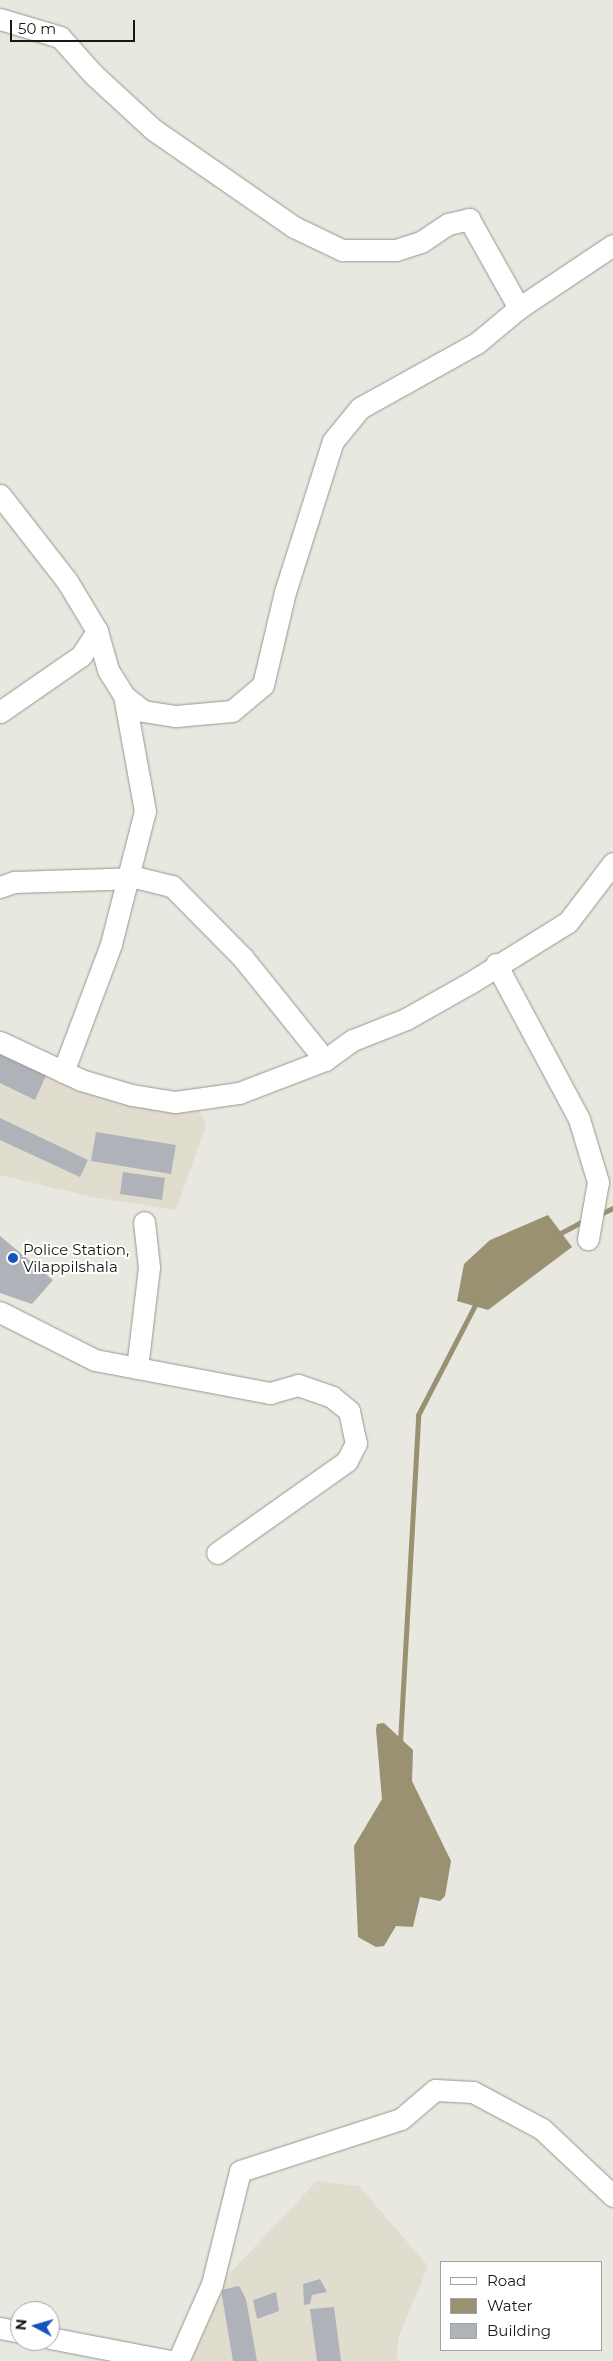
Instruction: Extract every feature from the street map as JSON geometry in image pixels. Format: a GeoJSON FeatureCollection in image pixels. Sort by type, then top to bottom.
{"type":"FeatureCollection","features":[{"type":"Feature","properties":{"kind":"street"},"geometry":{"type":"LineString","coordinates":[[0,19],[60,37],[93,74],[154,130],[294,227],[342,250],[396,250],[420,242],[448,224],[469,219],[519,308]]}},
{"type":"Feature","properties":{"kind":"street"},"geometry":{"type":"LineString","coordinates":[[0,495],[67,581],[97,631],[108,670],[124,696],[143,711],[176,716],[210,717],[246,703],[265,678],[285,592],[333,441],[360,408],[477,343],[519,308],[613,245]]}},
{"type":"Feature","properties":{"kind":"street"},"geometry":{"type":"LineString","coordinates":[[0,712],[81,656],[97,631]]}},
{"type":"Feature","properties":{"kind":"street"},"geometry":{"type":"LineString","coordinates":[[63,1072],[111,944],[124,878],[145,811],[124,696]]}},
{"type":"Feature","properties":{"kind":"street"},"geometry":{"type":"LineString","coordinates":[[0,1042],[63,1072],[132,1095],[175,1102],[239,1093],[325,1060],[353,1040],[406,1018],[470,983],[496,964],[568,922],[613,863]]}},
{"type":"Feature","properties":{"kind":"street"},"geometry":{"type":"LineString","coordinates":[[0,887],[14,882],[124,878],[172,886],[242,958],[325,1060]]}},
{"type":"Feature","properties":{"kind":"street"},"geometry":{"type":"LineString","coordinates":[[496,964],[579,1118],[598,1182],[588,1239]]}},
{"type":"Feature","properties":{"kind":"street"},"geometry":{"type":"LineString","coordinates":[[137,1368],[149,1267],[144,1222]]}},
{"type":"Feature","properties":{"kind":"street"},"geometry":{"type":"LineString","coordinates":[[0,1312],[95,1360],[270,1393],[298,1385],[332,1397],[348,1411],[356,1443],[347,1461],[217,1553]]}},
{"type":"Feature","properties":{"kind":"street"},"geometry":{"type":"LineString","coordinates":[[178,2361],[212,2284],[240,2171],[402,2119],[435,2090],[473,2092],[542,2129],[613,2196]]}},
{"type":"Feature","properties":{"kind":"street"},"geometry":{"type":"LineString","coordinates":[[60,2340],[169,2361]]}},
{"type":"Feature","properties":{"kind":"shaded area"},"geometry":{"type":"Polygon","coordinates":[[[0,1047],[197,1107],[206,1125],[176,1210],[92,1197],[0,1175],[0,1047]]]}},
{"type":"Feature","properties":{"kind":"shaded area"},"geometry":{"type":"Polygon","coordinates":[[[317,2181],[359,2186],[428,2266],[398,2339],[397,2361],[174,2361],[216,2288],[317,2181]]]}},
{"type":"Feature","properties":{"kind":"water"},"geometry":{"type":"Polygon","coordinates":[[[548,1215],[572,1247],[488,1310],[457,1301],[464,1264],[490,1240],[548,1215]]]}},
{"type":"Feature","properties":{"kind":"water"},"geometry":{"type":"Polygon","coordinates":[[[384,1723],[413,1750],[412,1781],[451,1861],[445,1896],[440,1901],[420,1897],[413,1927],[396,1926],[384,1946],[376,1947],[358,1937],[354,1846],[382,1799],[376,1730],[377,1724],[384,1723]]]}},
{"type":"Feature","properties":{"kind":"building"},"geometry":{"type":"Polygon","coordinates":[[[0,1049],[48,1071],[35,1100],[0,1083],[0,1049]]]}},
{"type":"Feature","properties":{"kind":"building"},"geometry":{"type":"Polygon","coordinates":[[[0,1118],[88,1160],[80,1177],[0,1140],[0,1118]]]}},
{"type":"Feature","properties":{"kind":"building"},"geometry":{"type":"Polygon","coordinates":[[[96,1132],[176,1145],[171,1174],[91,1161],[96,1132]]]}},
{"type":"Feature","properties":{"kind":"building"},"geometry":{"type":"Polygon","coordinates":[[[123,1172],[165,1178],[162,1200],[120,1194],[123,1172]]]}},
{"type":"Feature","properties":{"kind":"building","name":"Police Station, Vilappilshala"},"geometry":{"type":"Polygon","coordinates":[[[0,1236],[53,1280],[32,1304],[0,1293],[0,1236]]]}},
{"type":"Feature","properties":{"kind":"building"},"geometry":{"type":"Polygon","coordinates":[[[320,2279],[327,2292],[312,2295],[310,2304],[304,2305],[303,2284],[320,2279]]]}},
{"type":"Feature","properties":{"kind":"building"},"geometry":{"type":"Polygon","coordinates":[[[239,2286],[246,2299],[257,2361],[233,2361],[222,2290],[239,2286]]]}},
{"type":"Feature","properties":{"kind":"building"},"geometry":{"type":"Polygon","coordinates":[[[276,2292],[279,2311],[257,2319],[253,2300],[276,2292]]]}},
{"type":"Feature","properties":{"kind":"building"},"geometry":{"type":"Polygon","coordinates":[[[334,2307],[341,2361],[317,2361],[310,2309],[334,2307]]]}},
{"type":"Feature","properties":{"kind":"waterway"},"geometry":{"type":"LineString","coordinates":[[598,1215],[613,1208]]}},
{"type":"Feature","properties":{"kind":"waterway"},"geometry":{"type":"LineString","coordinates":[[555,1236],[585,1220]]}},
{"type":"Feature","properties":{"kind":"waterway"},"geometry":{"type":"LineString","coordinates":[[400,1742],[418,1415],[476,1303]]}},
{"type":"Feature","properties":{"kind":"place","name":"Police Station, Vilappilshala"},"geometry":{"type":"Point","coordinates":[13,1258]}}]}
